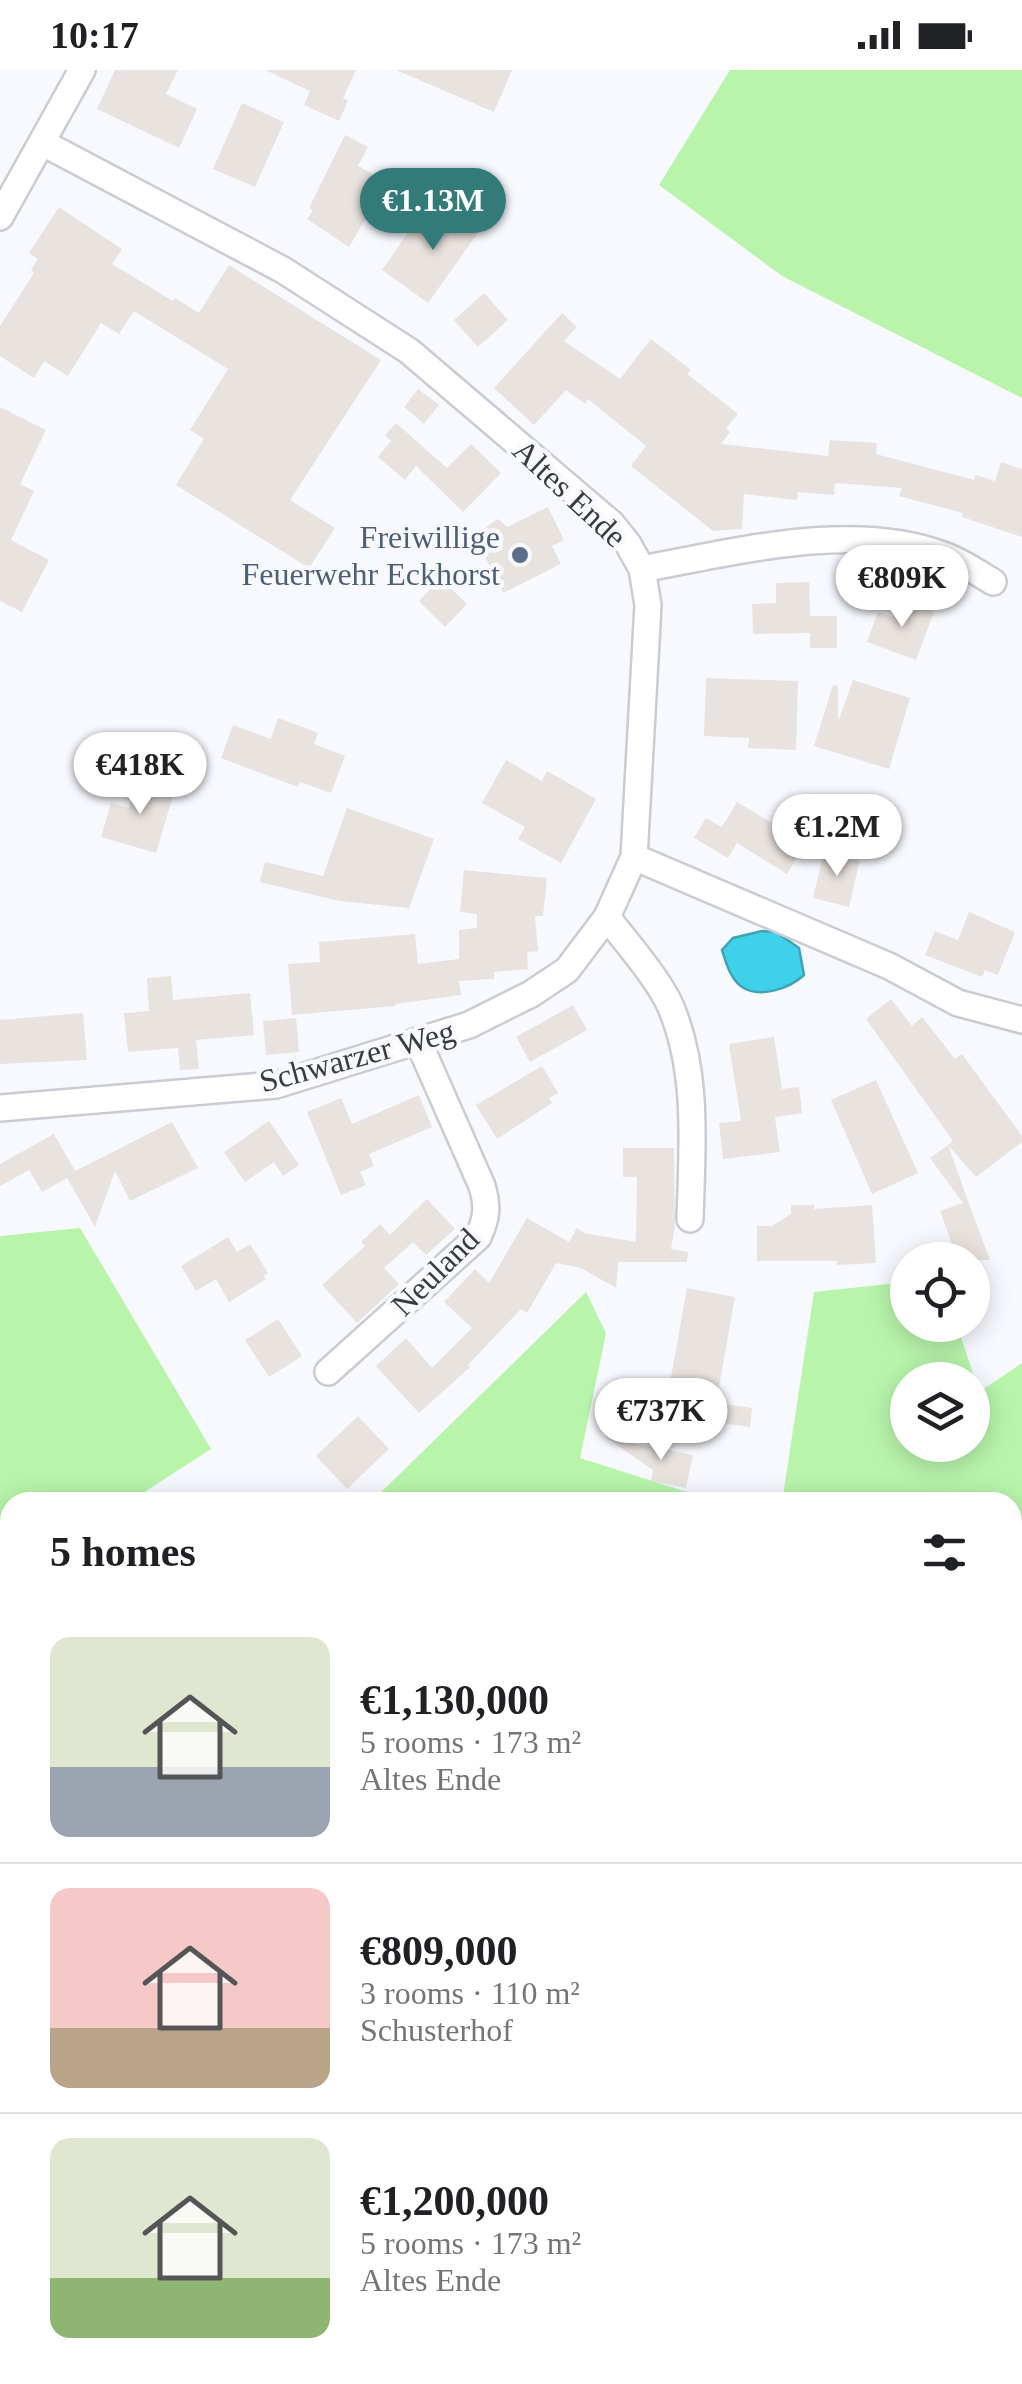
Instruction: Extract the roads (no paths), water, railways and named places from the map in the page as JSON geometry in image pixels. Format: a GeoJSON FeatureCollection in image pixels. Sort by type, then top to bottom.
{"type":"FeatureCollection","features":[{"type":"Feature","properties":{"kind":"street"},"geometry":{"type":"LineString","coordinates":[[0,217],[82,70]]}},
{"type":"Feature","properties":{"kind":"street","name":"Altes Ende"},"geometry":{"type":"LineString","coordinates":[[42,143],[283,270],[409,352],[612,524],[642,569],[648,605],[634,857]]}},
{"type":"Feature","properties":{"kind":"street"},"geometry":{"type":"LineString","coordinates":[[642,569],[766,546],[856,540],[948,556],[993,582]]}},
{"type":"Feature","properties":{"kind":"street"},"geometry":{"type":"LineString","coordinates":[[634,857],[889,966],[958,1003],[1022,1020]]}},
{"type":"Feature","properties":{"kind":"street","name":"Schwarzer Weg"},"geometry":{"type":"LineString","coordinates":[[0,1108],[276,1084],[468,1026],[531,994],[567,970],[606,917],[634,857]]}},
{"type":"Feature","properties":{"kind":"street"},"geometry":{"type":"LineString","coordinates":[[606,917],[669,1002],[687,1059],[692,1116],[690,1218]]}},
{"type":"Feature","properties":{"kind":"street","name":"Neuland"},"geometry":{"type":"LineString","coordinates":[[328,1372],[478,1236],[486,1220],[482,1186],[418,1041]]}},
{"type":"Feature","properties":{"kind":"water"},"geometry":{"type":"Polygon","coordinates":[[[776,932],[799,948],[804,975],[783,988],[757,992],[734,980],[722,950],[733,938],[776,932]]]}},
{"type":"Feature","properties":{"kind":"place","name":"Freiwillige Feuerwehr Eckhorst"},"geometry":{"type":"Point","coordinates":[520,555]}}]}
